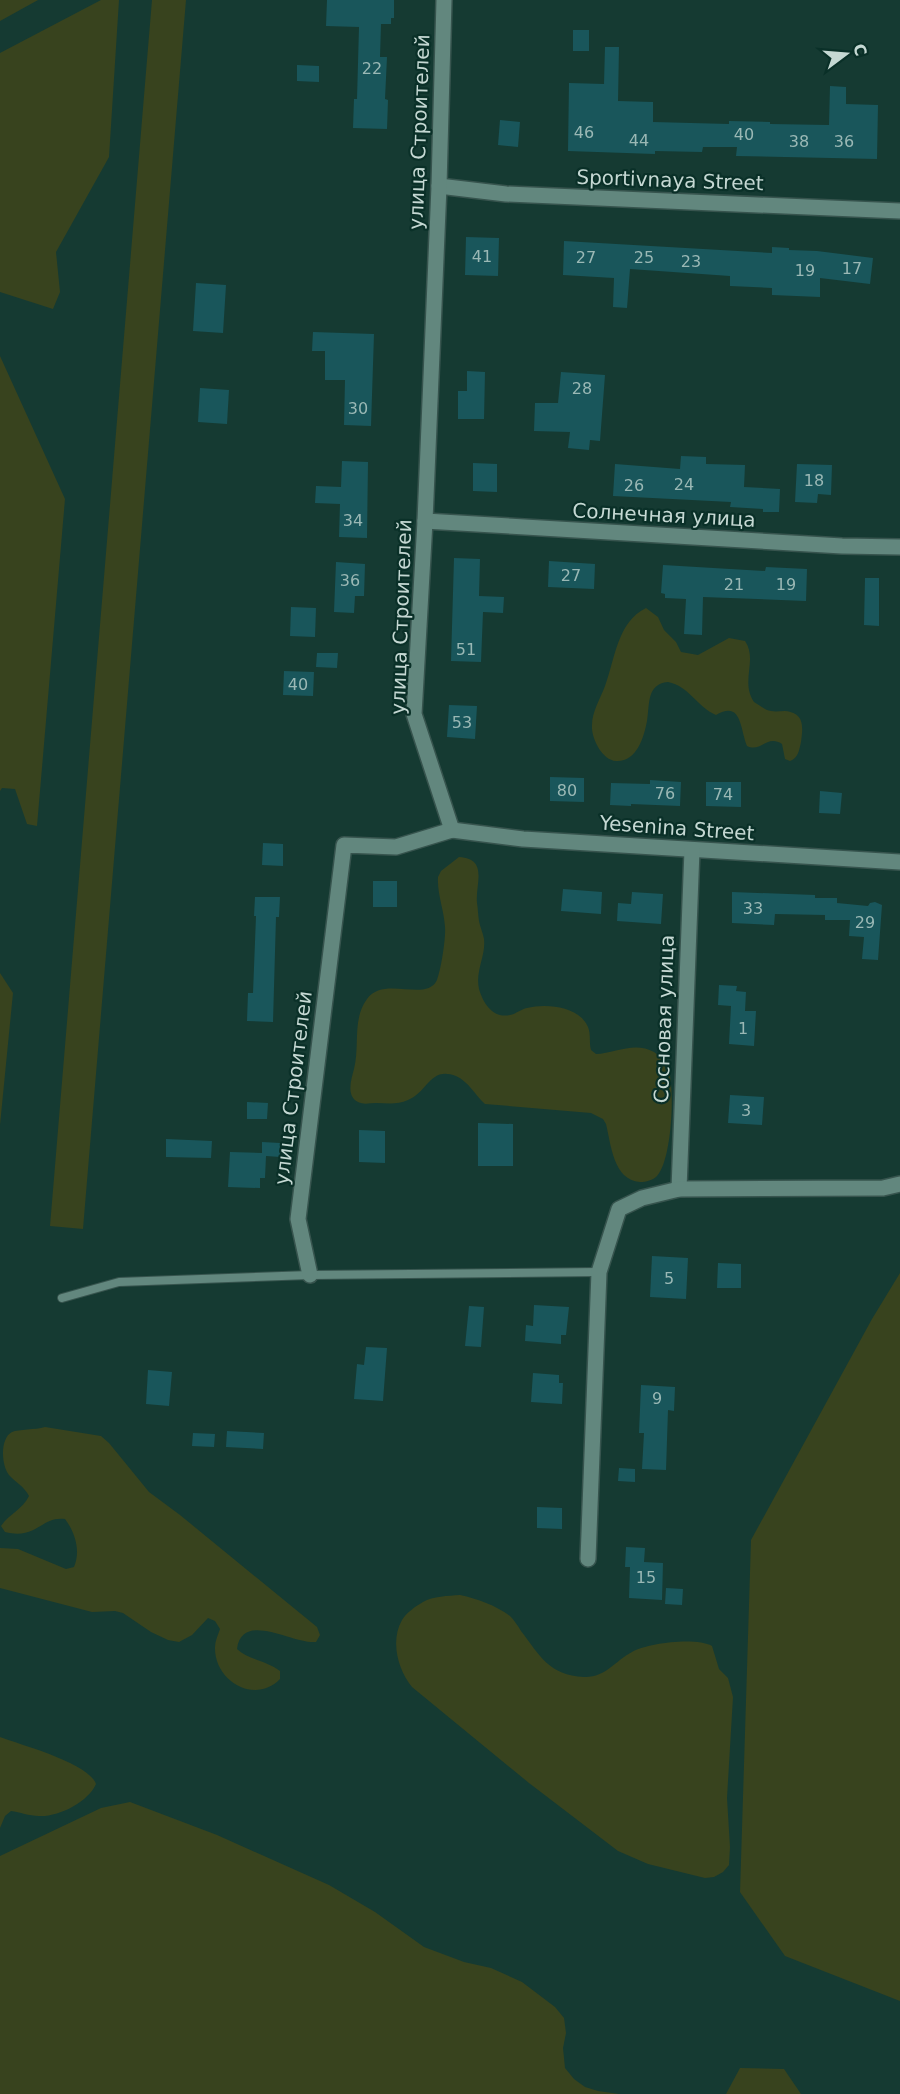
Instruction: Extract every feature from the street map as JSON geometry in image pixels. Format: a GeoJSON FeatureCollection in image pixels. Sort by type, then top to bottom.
{"type":"FeatureCollection","features":[{"type":"Feature","properties":{"kind":"street","name":"улица Строителей"},"geometry":{"type":"LineString","coordinates":[[310,1275],[298,1219],[344,845],[396,847],[452,830],[414,714],[425,521],[444,0]]}},
{"type":"Feature","properties":{"kind":"street","name":"Sportivnaya Street"},"geometry":{"type":"LineString","coordinates":[[439,186],[506,194],[900,211]]}},
{"type":"Feature","properties":{"kind":"street","name":"Солнечная улица"},"geometry":{"type":"LineString","coordinates":[[425,521],[842,546],[900,547]]}},
{"type":"Feature","properties":{"kind":"street","name":"Yesenina Street"},"geometry":{"type":"LineString","coordinates":[[452,830],[524,838],[900,862]]}},
{"type":"Feature","properties":{"kind":"street","name":"Сосновая улица"},"geometry":{"type":"LineString","coordinates":[[679,1189],[692,850]]}},
{"type":"Feature","properties":{"kind":"street"},"geometry":{"type":"LineString","coordinates":[[588,1559],[598,1272],[620,1209],[642,1198],[679,1189],[883,1188],[900,1184]]}},
{"type":"Feature","properties":{"kind":"lane"},"geometry":{"type":"LineString","coordinates":[[62,1298],[119,1282],[310,1275],[598,1272]]}},
{"type":"Feature","properties":{"kind":"green space"},"geometry":{"type":"Polygon","coordinates":[[[0,0],[38,0],[0,21],[0,0]]]}},
{"type":"Feature","properties":{"kind":"green space"},"geometry":{"type":"Polygon","coordinates":[[[101,0],[119,0],[109,157],[56,252],[60,292],[53,309],[0,292],[0,53],[101,0]]]}},
{"type":"Feature","properties":{"kind":"green space"},"geometry":{"type":"Polygon","coordinates":[[[152,0],[186,0],[83,1229],[50,1226],[152,0]]]}},
{"type":"Feature","properties":{"kind":"green space"},"geometry":{"type":"Polygon","coordinates":[[[0,356],[65,499],[37,826],[27,824],[15,789],[2,788],[0,791],[0,356]]]}},
{"type":"Feature","properties":{"kind":"green space"},"geometry":{"type":"Polygon","coordinates":[[[646,608],[658,617],[664,630],[676,642],[681,652],[698,655],[729,638],[745,641],[749,648],[749,686],[754,702],[764,709],[792,712],[801,722],[801,742],[795,758],[790,761],[785,759],[782,744],[777,742],[772,741],[752,748],[747,746],[739,718],[735,714],[725,711],[716,715],[703,707],[682,688],[668,682],[652,691],[644,734],[634,753],[623,760],[616,761],[602,753],[595,742],[592,730],[595,710],[623,632],[636,614],[646,608]]]}},
{"type":"Feature","properties":{"kind":"green space"},"geometry":{"type":"Polygon","coordinates":[[[459,857],[474,862],[477,867],[477,903],[484,937],[484,951],[478,982],[481,994],[490,1009],[504,1016],[543,1006],[570,1010],[584,1020],[589,1030],[591,1050],[596,1054],[625,1048],[640,1048],[654,1052],[666,1063],[670,1075],[671,1122],[666,1155],[654,1179],[640,1182],[624,1175],[615,1160],[606,1124],[603,1119],[591,1113],[485,1104],[465,1082],[456,1076],[447,1074],[435,1077],[415,1096],[400,1103],[362,1103],[352,1096],[350,1087],[356,1060],[359,1015],[367,999],[374,992],[384,989],[424,989],[432,986],[437,980],[442,962],[445,932],[438,877],[441,871],[459,857]]]}},
{"type":"Feature","properties":{"kind":"green space"},"geometry":{"type":"Polygon","coordinates":[[[0,973],[13,993],[0,1125],[0,973]]]}},
{"type":"Feature","properties":{"kind":"green space"},"geometry":{"type":"Polygon","coordinates":[[[900,1273],[900,2001],[785,1956],[740,1892],[751,1540],[872,1319],[900,1273]]]}},
{"type":"Feature","properties":{"kind":"green space"},"geometry":{"type":"Polygon","coordinates":[[[45,1427],[101,1436],[149,1492],[317,1627],[320,1635],[316,1642],[258,1630],[248,1632],[241,1638],[237,1649],[280,1671],[280,1679],[259,1690],[248,1689],[229,1679],[221,1670],[216,1659],[215,1647],[220,1629],[215,1621],[208,1618],[192,1635],[179,1642],[168,1640],[151,1632],[123,1613],[92,1612],[0,1588],[0,1548],[18,1549],[66,1569],[74,1567],[76,1561],[76,1542],[65,1519],[50,1521],[32,1531],[16,1534],[5,1532],[1,1526],[29,1496],[6,1471],[3,1452],[5,1440],[12,1432],[45,1427]]]}},
{"type":"Feature","properties":{"kind":"green space"},"geometry":{"type":"Polygon","coordinates":[[[460,1595],[486,1603],[510,1616],[546,1663],[572,1675],[591,1677],[598,1675],[632,1652],[649,1646],[672,1642],[695,1642],[712,1646],[719,1669],[728,1678],[733,1697],[727,1798],[729,1865],[723,1872],[714,1877],[705,1878],[648,1864],[618,1851],[529,1783],[412,1687],[397,1655],[398,1628],[402,1620],[411,1610],[427,1600],[460,1595]]]}},
{"type":"Feature","properties":{"kind":"green space"},"geometry":{"type":"Polygon","coordinates":[[[0,1737],[68,1762],[91,1776],[96,1784],[87,1797],[64,1811],[39,1816],[11,1811],[5,1816],[0,1828],[0,1737]]]}},
{"type":"Feature","properties":{"kind":"green space"},"geometry":{"type":"Polygon","coordinates":[[[130,1802],[217,1835],[329,1885],[375,1912],[424,1947],[464,1962],[491,1968],[522,1982],[555,2007],[564,2018],[565,2068],[574,2079],[585,2087],[619,2094],[0,2094],[0,1856],[101,1808],[130,1802]]]}},
{"type":"Feature","properties":{"kind":"green space"},"geometry":{"type":"Polygon","coordinates":[[[740,2068],[784,2069],[801,2094],[726,2094],[740,2068]]]}},
{"type":"Feature","properties":{"kind":"building"},"geometry":{"type":"Polygon","coordinates":[[[327,0],[394,0],[394,18],[391,18],[391,24],[381,24],[380,57],[387,57],[385,99],[388,100],[387,129],[353,128],[354,99],[357,99],[359,27],[326,26],[327,0]]]}},
{"type":"Feature","properties":{"kind":"building"},"geometry":{"type":"Polygon","coordinates":[[[573,30],[589,30],[589,51],[573,51],[573,30]]]}},
{"type":"Feature","properties":{"kind":"building"},"geometry":{"type":"Polygon","coordinates":[[[605,47],[619,47],[618,101],[653,102],[653,122],[729,124],[729,121],[829,125],[830,86],[846,87],[846,104],[878,105],[877,159],[736,156],[737,147],[703,147],[702,152],[655,151],[655,154],[568,151],[569,83],[604,84],[605,47]]]}},
{"type":"Feature","properties":{"kind":"building"},"geometry":{"type":"Polygon","coordinates":[[[297,65],[319,66],[319,82],[297,81],[297,65]]]}},
{"type":"Feature","properties":{"kind":"building"},"geometry":{"type":"Polygon","coordinates":[[[500,120],[520,122],[518,147],[498,145],[500,120]]]}},
{"type":"Feature","properties":{"kind":"building"},"geometry":{"type":"Polygon","coordinates":[[[466,237],[499,238],[498,276],[465,275],[466,237]]]}},
{"type":"Feature","properties":{"kind":"building"},"geometry":{"type":"Polygon","coordinates":[[[564,241],[772,253],[772,247],[873,258],[870,284],[820,278],[820,297],[772,295],[772,288],[730,286],[730,276],[630,269],[627,308],[613,307],[614,278],[563,275],[564,241]]]}},
{"type":"Feature","properties":{"kind":"building"},"geometry":{"type":"Polygon","coordinates":[[[196,283],[226,285],[223,333],[193,331],[196,283]]]}},
{"type":"Feature","properties":{"kind":"building"},"geometry":{"type":"Polygon","coordinates":[[[313,332],[374,334],[371,426],[344,425],[345,380],[325,380],[325,351],[312,351],[313,332]]]}},
{"type":"Feature","properties":{"kind":"building"},"geometry":{"type":"Polygon","coordinates":[[[467,371],[485,372],[484,419],[458,419],[458,391],[467,391],[467,371]]]}},
{"type":"Feature","properties":{"kind":"building"},"geometry":{"type":"Polygon","coordinates":[[[561,372],[605,375],[600,441],[590,440],[589,450],[568,448],[570,432],[534,431],[535,403],[558,403],[561,372]]]}},
{"type":"Feature","properties":{"kind":"building"},"geometry":{"type":"Polygon","coordinates":[[[200,388],[229,390],[227,424],[198,422],[200,388]]]}},
{"type":"Feature","properties":{"kind":"building"},"geometry":{"type":"Polygon","coordinates":[[[681,456],[706,457],[706,464],[745,465],[744,487],[780,489],[779,512],[730,507],[731,502],[613,496],[615,464],[680,469],[681,456]]]}},
{"type":"Feature","properties":{"kind":"building"},"geometry":{"type":"Polygon","coordinates":[[[342,461],[368,462],[367,538],[339,537],[340,504],[315,503],[316,486],[341,487],[342,461]]]}},
{"type":"Feature","properties":{"kind":"building"},"geometry":{"type":"Polygon","coordinates":[[[473,463],[497,464],[497,492],[473,491],[473,463]]]}},
{"type":"Feature","properties":{"kind":"building"},"geometry":{"type":"Polygon","coordinates":[[[797,464],[832,465],[831,495],[818,494],[817,503],[795,502],[797,464]]]}},
{"type":"Feature","properties":{"kind":"building"},"geometry":{"type":"Polygon","coordinates":[[[454,558],[480,559],[479,596],[504,597],[503,613],[483,612],[481,662],[451,661],[454,558]]]}},
{"type":"Feature","properties":{"kind":"building"},"geometry":{"type":"Polygon","coordinates":[[[549,561],[595,564],[594,589],[548,587],[549,561]]]}},
{"type":"Feature","properties":{"kind":"building"},"geometry":{"type":"Polygon","coordinates":[[[336,562],[365,564],[364,596],[355,596],[354,613],[334,612],[336,562]]]}},
{"type":"Feature","properties":{"kind":"building"},"geometry":{"type":"Polygon","coordinates":[[[663,565],[765,571],[766,567],[807,569],[806,601],[703,597],[702,635],[684,634],[686,599],[665,598],[665,594],[661,593],[663,565]]]}},
{"type":"Feature","properties":{"kind":"building"},"geometry":{"type":"Polygon","coordinates":[[[865,578],[879,578],[879,626],[864,625],[865,578]]]}},
{"type":"Feature","properties":{"kind":"building"},"geometry":{"type":"Polygon","coordinates":[[[291,607],[316,608],[315,637],[290,636],[291,607]]]}},
{"type":"Feature","properties":{"kind":"building"},"geometry":{"type":"Polygon","coordinates":[[[317,653],[338,653],[337,668],[316,667],[317,653]]]}},
{"type":"Feature","properties":{"kind":"building"},"geometry":{"type":"Polygon","coordinates":[[[284,671],[314,672],[313,696],[283,695],[284,671]]]}},
{"type":"Feature","properties":{"kind":"building"},"geometry":{"type":"Polygon","coordinates":[[[449,705],[477,706],[475,739],[447,737],[449,705]]]}},
{"type":"Feature","properties":{"kind":"building"},"geometry":{"type":"Polygon","coordinates":[[[550,777],[584,778],[584,802],[550,801],[550,777]]]}},
{"type":"Feature","properties":{"kind":"building"},"geometry":{"type":"Polygon","coordinates":[[[650,780],[681,782],[680,806],[610,805],[611,783],[650,784],[650,780]]]}},
{"type":"Feature","properties":{"kind":"building"},"geometry":{"type":"Polygon","coordinates":[[[706,782],[741,782],[741,807],[706,806],[706,782]]]}},
{"type":"Feature","properties":{"kind":"building"},"geometry":{"type":"Polygon","coordinates":[[[820,791],[842,793],[840,814],[819,813],[820,791]]]}},
{"type":"Feature","properties":{"kind":"building"},"geometry":{"type":"Polygon","coordinates":[[[263,843],[283,844],[283,866],[262,865],[263,843]]]}},
{"type":"Feature","properties":{"kind":"building"},"geometry":{"type":"Polygon","coordinates":[[[373,881],[397,881],[397,907],[373,907],[373,881]]]}},
{"type":"Feature","properties":{"kind":"building"},"geometry":{"type":"Polygon","coordinates":[[[563,889],[602,892],[601,914],[561,911],[563,889]]]}},
{"type":"Feature","properties":{"kind":"building"},"geometry":{"type":"Polygon","coordinates":[[[632,892],[663,894],[661,924],[617,921],[618,903],[631,904],[632,892]]]}},
{"type":"Feature","properties":{"kind":"building"},"geometry":{"type":"Polygon","coordinates":[[[732,892],[815,895],[815,898],[837,898],[837,903],[868,906],[875,902],[882,905],[878,960],[862,959],[864,937],[849,936],[850,920],[825,920],[825,915],[775,914],[774,925],[732,923],[732,892]]]}},
{"type":"Feature","properties":{"kind":"building"},"geometry":{"type":"Polygon","coordinates":[[[255,897],[280,897],[279,917],[276,917],[273,1022],[247,1021],[248,993],[253,993],[255,897]]]}},
{"type":"Feature","properties":{"kind":"building"},"geometry":{"type":"Polygon","coordinates":[[[719,985],[737,986],[736,991],[746,992],[745,1011],[756,1011],[754,1046],[729,1044],[731,1006],[718,1005],[719,985]]]}},
{"type":"Feature","properties":{"kind":"building"},"geometry":{"type":"Polygon","coordinates":[[[730,1095],[764,1097],[762,1125],[728,1123],[730,1095]]]}},
{"type":"Feature","properties":{"kind":"building"},"geometry":{"type":"Polygon","coordinates":[[[247,1102],[268,1103],[267,1119],[247,1119],[247,1102]]]}},
{"type":"Feature","properties":{"kind":"building"},"geometry":{"type":"Polygon","coordinates":[[[478,1123],[513,1124],[513,1166],[478,1166],[478,1123]]]}},
{"type":"Feature","properties":{"kind":"building"},"geometry":{"type":"Polygon","coordinates":[[[359,1130],[385,1131],[385,1163],[359,1162],[359,1130]]]}},
{"type":"Feature","properties":{"kind":"building"},"geometry":{"type":"Polygon","coordinates":[[[166,1139],[212,1141],[211,1158],[166,1157],[166,1139]]]}},
{"type":"Feature","properties":{"kind":"building"},"geometry":{"type":"Polygon","coordinates":[[[262,1142],[280,1143],[280,1157],[266,1156],[265,1178],[260,1178],[260,1188],[228,1187],[230,1152],[262,1153],[262,1142]]]}},
{"type":"Feature","properties":{"kind":"building"},"geometry":{"type":"Polygon","coordinates":[[[652,1256],[688,1258],[686,1299],[650,1297],[652,1256]]]}},
{"type":"Feature","properties":{"kind":"building"},"geometry":{"type":"Polygon","coordinates":[[[718,1263],[741,1264],[741,1288],[717,1288],[718,1263]]]}},
{"type":"Feature","properties":{"kind":"building"},"geometry":{"type":"Polygon","coordinates":[[[534,1305],[569,1307],[566,1335],[561,1335],[561,1344],[525,1341],[526,1325],[533,1326],[534,1305]]]}},
{"type":"Feature","properties":{"kind":"building"},"geometry":{"type":"Polygon","coordinates":[[[469,1306],[484,1307],[481,1347],[465,1346],[469,1306]]]}},
{"type":"Feature","properties":{"kind":"building"},"geometry":{"type":"Polygon","coordinates":[[[366,1347],[387,1348],[383,1401],[354,1399],[357,1364],[364,1365],[366,1347]]]}},
{"type":"Feature","properties":{"kind":"building"},"geometry":{"type":"Polygon","coordinates":[[[148,1370],[172,1372],[169,1406],[146,1404],[148,1370]]]}},
{"type":"Feature","properties":{"kind":"building"},"geometry":{"type":"Polygon","coordinates":[[[533,1373],[559,1375],[559,1383],[563,1383],[562,1404],[531,1402],[533,1373]]]}},
{"type":"Feature","properties":{"kind":"building"},"geometry":{"type":"Polygon","coordinates":[[[641,1385],[675,1387],[674,1411],[668,1410],[666,1470],[642,1469],[644,1433],[639,1433],[641,1385]]]}},
{"type":"Feature","properties":{"kind":"building"},"geometry":{"type":"Polygon","coordinates":[[[227,1431],[264,1433],[263,1449],[226,1447],[227,1431]]]}},
{"type":"Feature","properties":{"kind":"building"},"geometry":{"type":"Polygon","coordinates":[[[193,1433],[215,1434],[214,1447],[192,1446],[193,1433]]]}},
{"type":"Feature","properties":{"kind":"building"},"geometry":{"type":"Polygon","coordinates":[[[619,1468],[635,1469],[635,1482],[618,1481],[619,1468]]]}},
{"type":"Feature","properties":{"kind":"building"},"geometry":{"type":"Polygon","coordinates":[[[537,1507],[562,1508],[562,1529],[537,1528],[537,1507]]]}},
{"type":"Feature","properties":{"kind":"building"},"geometry":{"type":"Polygon","coordinates":[[[626,1547],[645,1548],[644,1562],[663,1563],[662,1600],[629,1598],[630,1567],[625,1567],[626,1547]]]}},
{"type":"Feature","properties":{"kind":"building"},"geometry":{"type":"Polygon","coordinates":[[[666,1588],[683,1589],[682,1605],[665,1604],[666,1588]]]}}]}
